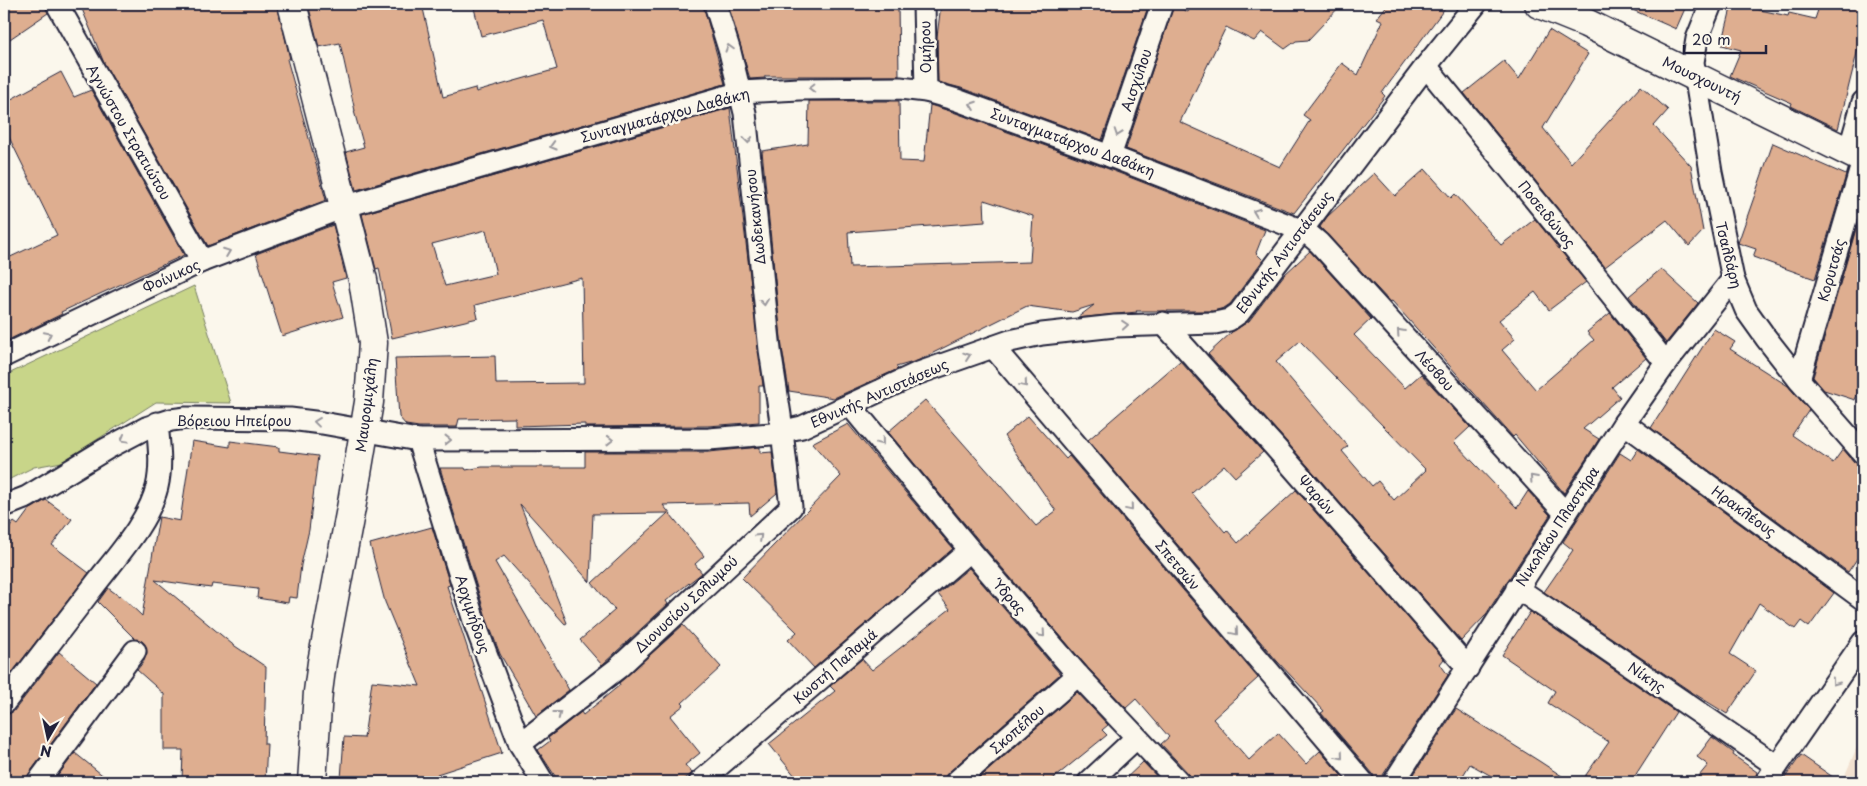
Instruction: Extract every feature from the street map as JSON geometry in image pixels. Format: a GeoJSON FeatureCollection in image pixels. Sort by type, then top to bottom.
{"type":"FeatureCollection","features":[{"type":"Feature","properties":{"kind":"main road","name":"Μαυρομιχάλη"},"geometry":{"type":"LineString","coordinates":[[292,4],[363,280],[372,329],[372,372],[365,431],[322,662],[312,782]]}},
{"type":"Feature","properties":{"kind":"main road","name":"Μουσχουντή"},"geometry":{"type":"LineString","coordinates":[[1539,4],[1586,23],[1859,157]]}},
{"type":"Feature","properties":{"kind":"street","name":"Αγνώστου Στρατιώτου"},"geometry":{"type":"LineString","coordinates":[[56,4],[202,261]]}},
{"type":"Feature","properties":{"kind":"street","name":"Δωδεκανήσου"},"geometry":{"type":"LineString","coordinates":[[715,4],[741,92],[745,113],[770,350],[782,433]]}},
{"type":"Feature","properties":{"kind":"street","name":"Ομήρου"},"geometry":{"type":"LineString","coordinates":[[924,4],[926,91]]}},
{"type":"Feature","properties":{"kind":"street","name":"Αισχύλου"},"geometry":{"type":"LineString","coordinates":[[1110,156],[1162,4]]}},
{"type":"Feature","properties":{"kind":"street","name":"Εθνικής Αντιστάσεως"},"geometry":{"type":"LineString","coordinates":[[365,431],[418,440],[709,439],[782,433],[802,427],[916,374],[1010,342],[1052,333],[1163,323],[1215,323],[1229,320],[1239,314],[1301,229],[1476,4]]}},
{"type":"Feature","properties":{"kind":"street","name":"Τσαλδάρη"},"geometry":{"type":"LineString","coordinates":[[1712,4],[1697,39],[1693,62],[1721,225],[1733,279],[1746,310],[1799,380],[1863,454]]}},
{"type":"Feature","properties":{"kind":"street","name":"Ποσειδώνος"},"geometry":{"type":"LineString","coordinates":[[1426,66],[1666,363]]}},
{"type":"Feature","properties":{"kind":"street","name":"Συνταγματάρχου Δαβάκη"},"geometry":{"type":"LineString","coordinates":[[344,207],[741,92],[900,88],[926,91],[957,100],[1301,229]]}},
{"type":"Feature","properties":{"kind":"street","name":"Κορυτσάς"},"geometry":{"type":"LineString","coordinates":[[1799,380],[1859,157],[1863,102]]}},
{"type":"Feature","properties":{"kind":"street","name":"Φοίνικος"},"geometry":{"type":"LineString","coordinates":[[4,356],[202,261],[344,207]]}},
{"type":"Feature","properties":{"kind":"street","name":"Λέσβου"},"geometry":{"type":"LineString","coordinates":[[1301,229],[1319,243],[1566,514]]}},
{"type":"Feature","properties":{"kind":"street","name":"Νικολάου Πλαστήρα"},"geometry":{"type":"LineString","coordinates":[[1394,782],[1624,423],[1666,363],[1733,279]]}},
{"type":"Feature","properties":{"kind":"street","name":"Ψαρών"},"geometry":{"type":"LineString","coordinates":[[1163,323],[1275,447],[1468,668]]}},
{"type":"Feature","properties":{"kind":"street","name":"Σπετσών"},"geometry":{"type":"LineString","coordinates":[[993,347],[1363,782]]}},
{"type":"Feature","properties":{"kind":"street","name":"Ύδρας"},"geometry":{"type":"LineString","coordinates":[[850,405],[970,550],[1078,676],[1179,782]]}},
{"type":"Feature","properties":{"kind":"street","name":"Βόρειου Ηπείρου"},"geometry":{"type":"LineString","coordinates":[[4,506],[28,497],[106,449],[157,423],[186,418],[290,419],[365,431]]}},
{"type":"Feature","properties":{"kind":"street"},"geometry":{"type":"LineString","coordinates":[[4,703],[103,574],[147,513],[159,478],[160,455],[157,423]]}},
{"type":"Feature","properties":{"kind":"street","name":"Ηρακλέους"},"geometry":{"type":"LineString","coordinates":[[1624,423],[1863,599]]}},
{"type":"Feature","properties":{"kind":"street","name":"Διονυσίου Σολωμού"},"geometry":{"type":"LineString","coordinates":[[520,744],[618,668],[791,507],[782,433]]}},
{"type":"Feature","properties":{"kind":"street","name":"Αρχιμήδους"},"geometry":{"type":"LineString","coordinates":[[418,440],[475,624],[520,744],[544,782]]}},
{"type":"Feature","properties":{"kind":"street","name":"Κωστή Παλαμά"},"geometry":{"type":"LineString","coordinates":[[700,782],[970,550]]}},
{"type":"Feature","properties":{"kind":"street","name":"Νίκης"},"geometry":{"type":"LineString","coordinates":[[1517,588],[1772,774]]}},
{"type":"Feature","properties":{"kind":"street"},"geometry":{"type":"LineString","coordinates":[[1772,774],[1863,642]]}},
{"type":"Feature","properties":{"kind":"street"},"geometry":{"type":"LineString","coordinates":[[38,782],[135,651]]}},
{"type":"Feature","properties":{"kind":"street","name":"Σκοπέλου"},"geometry":{"type":"LineString","coordinates":[[956,782],[1078,676]]}},
{"type":"Feature","properties":{"kind":"street"},"geometry":{"type":"LineString","coordinates":[[1089,782],[1136,738]]}},
{"type":"Feature","properties":{"kind":"shaded area"},"geometry":{"type":"Polygon","coordinates":[[[1863,733],[1863,782],[1842,782],[1863,733]]]}},
{"type":"Feature","properties":{"kind":"green space"},"geometry":{"type":"Polygon","coordinates":[[[194,286],[231,403],[156,402],[62,462],[34,467],[4,482],[4,376],[194,286]]]}},
{"type":"Feature","properties":{"kind":"building"},"geometry":{"type":"Polygon","coordinates":[[[4,4],[45,4],[48,13],[4,43],[4,4]]]}},
{"type":"Feature","properties":{"kind":"building"},"geometry":{"type":"Polygon","coordinates":[[[80,4],[277,4],[290,59],[287,59],[326,200],[208,246],[104,63],[80,4]]]}},
{"type":"Feature","properties":{"kind":"building"},"geometry":{"type":"Polygon","coordinates":[[[308,4],[422,4],[443,97],[475,88],[476,92],[557,69],[543,20],[481,36],[473,4],[703,4],[725,84],[356,190],[346,152],[364,147],[354,111],[340,43],[319,47],[308,4]]]}},
{"type":"Feature","properties":{"kind":"building"},"geometry":{"type":"Polygon","coordinates":[[[728,4],[898,4],[899,76],[765,76],[765,78],[750,79],[728,4]]]}},
{"type":"Feature","properties":{"kind":"building"},"geometry":{"type":"Polygon","coordinates":[[[941,4],[1149,4],[1102,140],[961,88],[938,82],[937,37],[941,4]]]}},
{"type":"Feature","properties":{"kind":"building"},"geometry":{"type":"Polygon","coordinates":[[[1181,4],[1342,4],[1308,40],[1296,41],[1285,49],[1262,32],[1254,41],[1226,27],[1180,122],[1280,167],[1310,120],[1303,115],[1342,63],[1358,75],[1383,21],[1377,18],[1388,4],[1448,4],[1382,93],[1385,96],[1294,213],[1126,149],[1174,5],[1188,12],[1190,8],[1181,4]]]}},
{"type":"Feature","properties":{"kind":"building"},"geometry":{"type":"Polygon","coordinates":[[[1619,4],[1687,4],[1676,29],[1619,4]]]}},
{"type":"Feature","properties":{"kind":"building"},"geometry":{"type":"Polygon","coordinates":[[[1732,4],[1788,16],[1789,13],[1815,19],[1820,4],[1863,4],[1863,51],[1858,49],[1838,129],[1791,106],[1792,103],[1730,76],[1741,50],[1722,45],[1732,4]]]}},
{"type":"Feature","properties":{"kind":"building"},"geometry":{"type":"Polygon","coordinates":[[[1549,30],[1588,54],[1543,128],[1571,163],[1641,86],[1668,110],[1654,126],[1691,166],[1703,231],[1689,246],[1667,220],[1605,267],[1464,93],[1504,61],[1519,79],[1549,30]]]}},
{"type":"Feature","properties":{"kind":"building"},"geometry":{"type":"Polygon","coordinates":[[[61,72],[74,97],[91,90],[184,255],[61,312],[62,314],[4,342],[4,260],[57,235],[4,127],[4,103],[61,72]]]}},
{"type":"Feature","properties":{"kind":"building"},"geometry":{"type":"Polygon","coordinates":[[[809,101],[899,101],[900,161],[924,162],[930,105],[1106,168],[1265,230],[1256,253],[1263,260],[1230,304],[1224,308],[1213,311],[1136,311],[1077,318],[1094,305],[1072,312],[1027,306],[917,361],[896,367],[898,369],[834,398],[789,391],[782,348],[762,151],[808,144],[809,101]],[[984,200],[985,222],[848,232],[850,267],[1030,262],[1033,216],[984,200]]]}},
{"type":"Feature","properties":{"kind":"building"},"geometry":{"type":"Polygon","coordinates":[[[730,108],[763,386],[759,386],[759,422],[708,426],[585,427],[585,424],[515,426],[515,418],[459,419],[457,427],[406,425],[399,417],[395,358],[495,356],[496,384],[584,383],[582,278],[475,305],[478,318],[392,338],[379,268],[376,269],[362,214],[730,108]],[[486,230],[432,244],[445,286],[496,274],[486,230]]]}},
{"type":"Feature","properties":{"kind":"building"},"geometry":{"type":"Polygon","coordinates":[[[1773,143],[1846,175],[1815,279],[1753,257],[1756,249],[1738,243],[1773,143]]]}},
{"type":"Feature","properties":{"kind":"building"},"geometry":{"type":"Polygon","coordinates":[[[1425,169],[1451,198],[1455,194],[1501,245],[1535,219],[1586,282],[1549,310],[1535,292],[1499,320],[1515,339],[1502,350],[1536,390],[1594,340],[1587,332],[1610,313],[1646,358],[1612,387],[1620,397],[1583,429],[1599,439],[1564,493],[1515,435],[1513,437],[1392,301],[1390,302],[1320,227],[1327,217],[1374,173],[1395,196],[1425,169]]]}},
{"type":"Feature","properties":{"kind":"building"},"geometry":{"type":"Polygon","coordinates":[[[1863,205],[1863,376],[1855,400],[1824,390],[1813,377],[1863,205]]]}},
{"type":"Feature","properties":{"kind":"building"},"geometry":{"type":"Polygon","coordinates":[[[333,225],[346,278],[332,282],[343,317],[282,336],[256,254],[333,225]]]}},
{"type":"Feature","properties":{"kind":"building"},"geometry":{"type":"Polygon","coordinates":[[[1310,251],[1371,319],[1354,335],[1405,388],[1421,374],[1470,427],[1454,442],[1517,508],[1528,491],[1550,515],[1485,616],[1461,641],[1208,354],[1232,332],[1249,321],[1284,275],[1310,251]],[[1300,341],[1276,362],[1348,446],[1342,451],[1372,486],[1378,481],[1394,500],[1426,470],[1300,341]]]}},
{"type":"Feature","properties":{"kind":"building"},"geometry":{"type":"Polygon","coordinates":[[[1661,269],[1698,303],[1666,343],[1629,296],[1661,269]]]}},
{"type":"Feature","properties":{"kind":"building"},"geometry":{"type":"Polygon","coordinates":[[[1714,329],[1735,342],[1730,349],[1788,386],[1809,410],[1792,435],[1833,463],[1843,449],[1854,462],[1863,465],[1863,550],[1848,572],[1651,428],[1714,329]]]}},
{"type":"Feature","properties":{"kind":"building"},"geometry":{"type":"Polygon","coordinates":[[[1180,361],[1263,452],[1235,477],[1224,465],[1192,493],[1225,532],[1227,530],[1238,543],[1296,490],[1444,659],[1440,664],[1448,675],[1383,775],[1382,782],[1375,782],[1373,774],[1321,713],[1324,711],[1277,661],[1088,440],[1180,361]]]}},
{"type":"Feature","properties":{"kind":"building"},"geometry":{"type":"Polygon","coordinates":[[[925,400],[1036,526],[1056,511],[1004,436],[1028,416],[1066,459],[1069,456],[1258,678],[1213,719],[1249,760],[1278,733],[1306,764],[1320,751],[1347,782],[1191,782],[1188,773],[1161,744],[1169,737],[1136,699],[1126,708],[1087,667],[888,432],[925,400]]]}},
{"type":"Feature","properties":{"kind":"building"},"geometry":{"type":"Polygon","coordinates":[[[848,424],[953,549],[814,668],[788,640],[797,632],[742,578],[841,476],[812,443],[848,424]]]}},
{"type":"Feature","properties":{"kind":"building"},"geometry":{"type":"Polygon","coordinates":[[[192,441],[230,447],[230,441],[279,447],[279,451],[318,456],[309,530],[301,565],[297,598],[289,597],[288,603],[257,598],[258,589],[212,584],[211,588],[155,580],[232,644],[266,667],[264,744],[267,744],[265,782],[182,782],[183,750],[164,750],[164,694],[137,670],[147,653],[146,646],[142,641],[135,639],[98,602],[108,588],[120,595],[142,616],[159,517],[180,521],[192,441]]]}},
{"type":"Feature","properties":{"kind":"building"},"geometry":{"type":"Polygon","coordinates":[[[760,447],[760,453],[772,452],[777,493],[750,516],[749,503],[663,505],[704,556],[695,564],[702,573],[666,601],[668,604],[602,665],[580,640],[615,610],[592,583],[668,513],[593,514],[590,582],[520,504],[567,623],[565,624],[504,556],[495,562],[569,690],[536,716],[500,654],[487,620],[440,468],[465,468],[466,470],[482,467],[585,467],[585,452],[709,452],[760,447]]]}},
{"type":"Feature","properties":{"kind":"building"},"geometry":{"type":"Polygon","coordinates":[[[1638,449],[1834,593],[1809,627],[1801,621],[1795,629],[1759,603],[1730,654],[1756,671],[1727,714],[1544,592],[1573,550],[1563,542],[1620,453],[1631,460],[1638,449]]]}},
{"type":"Feature","properties":{"kind":"building"},"geometry":{"type":"Polygon","coordinates":[[[46,500],[72,519],[52,545],[89,573],[4,683],[4,535],[14,522],[18,525],[29,510],[46,500]]]}},
{"type":"Feature","properties":{"kind":"building"},"geometry":{"type":"Polygon","coordinates":[[[432,527],[450,585],[447,586],[502,753],[437,774],[440,782],[385,782],[341,779],[344,737],[364,738],[372,681],[420,686],[385,602],[370,544],[432,527]]]}},
{"type":"Feature","properties":{"kind":"building"},"geometry":{"type":"Polygon","coordinates":[[[969,568],[1060,674],[948,773],[944,782],[800,782],[769,744],[835,691],[830,686],[862,659],[872,670],[950,609],[938,594],[969,568]]]}},
{"type":"Feature","properties":{"kind":"building"},"geometry":{"type":"Polygon","coordinates":[[[1530,612],[1676,712],[1631,782],[1581,782],[1609,742],[1548,703],[1555,691],[1502,655],[1530,612]]]}},
{"type":"Feature","properties":{"kind":"building"},"geometry":{"type":"Polygon","coordinates":[[[683,625],[721,667],[682,703],[684,705],[670,716],[700,753],[685,765],[692,773],[681,782],[559,782],[538,750],[550,741],[548,738],[581,712],[583,715],[620,685],[619,683],[683,625]]]}},
{"type":"Feature","properties":{"kind":"building"},"geometry":{"type":"Polygon","coordinates":[[[59,652],[96,683],[28,775],[26,782],[4,782],[4,715],[14,711],[59,652]]]}},
{"type":"Feature","properties":{"kind":"building"},"geometry":{"type":"Polygon","coordinates":[[[1077,692],[1108,725],[1102,730],[1107,735],[1049,782],[975,782],[1077,692]]]}},
{"type":"Feature","properties":{"kind":"building"},"geometry":{"type":"Polygon","coordinates":[[[1456,709],[1571,782],[1502,782],[1470,764],[1459,782],[1409,782],[1456,709]]]}},
{"type":"Feature","properties":{"kind":"building"},"geometry":{"type":"Polygon","coordinates":[[[1712,737],[1757,772],[1754,782],[1694,782],[1708,765],[1697,757],[1712,737]]]}},
{"type":"Feature","properties":{"kind":"building"},"geometry":{"type":"Polygon","coordinates":[[[75,753],[111,782],[53,782],[75,753]]]}},
{"type":"Feature","properties":{"kind":"building"},"geometry":{"type":"Polygon","coordinates":[[[1801,755],[1840,782],[1782,782],[1801,755]]]}},
{"type":"Feature","properties":{"kind":"building"},"geometry":{"type":"Polygon","coordinates":[[[1143,762],[1162,782],[1122,782],[1143,762]]]}}]}
